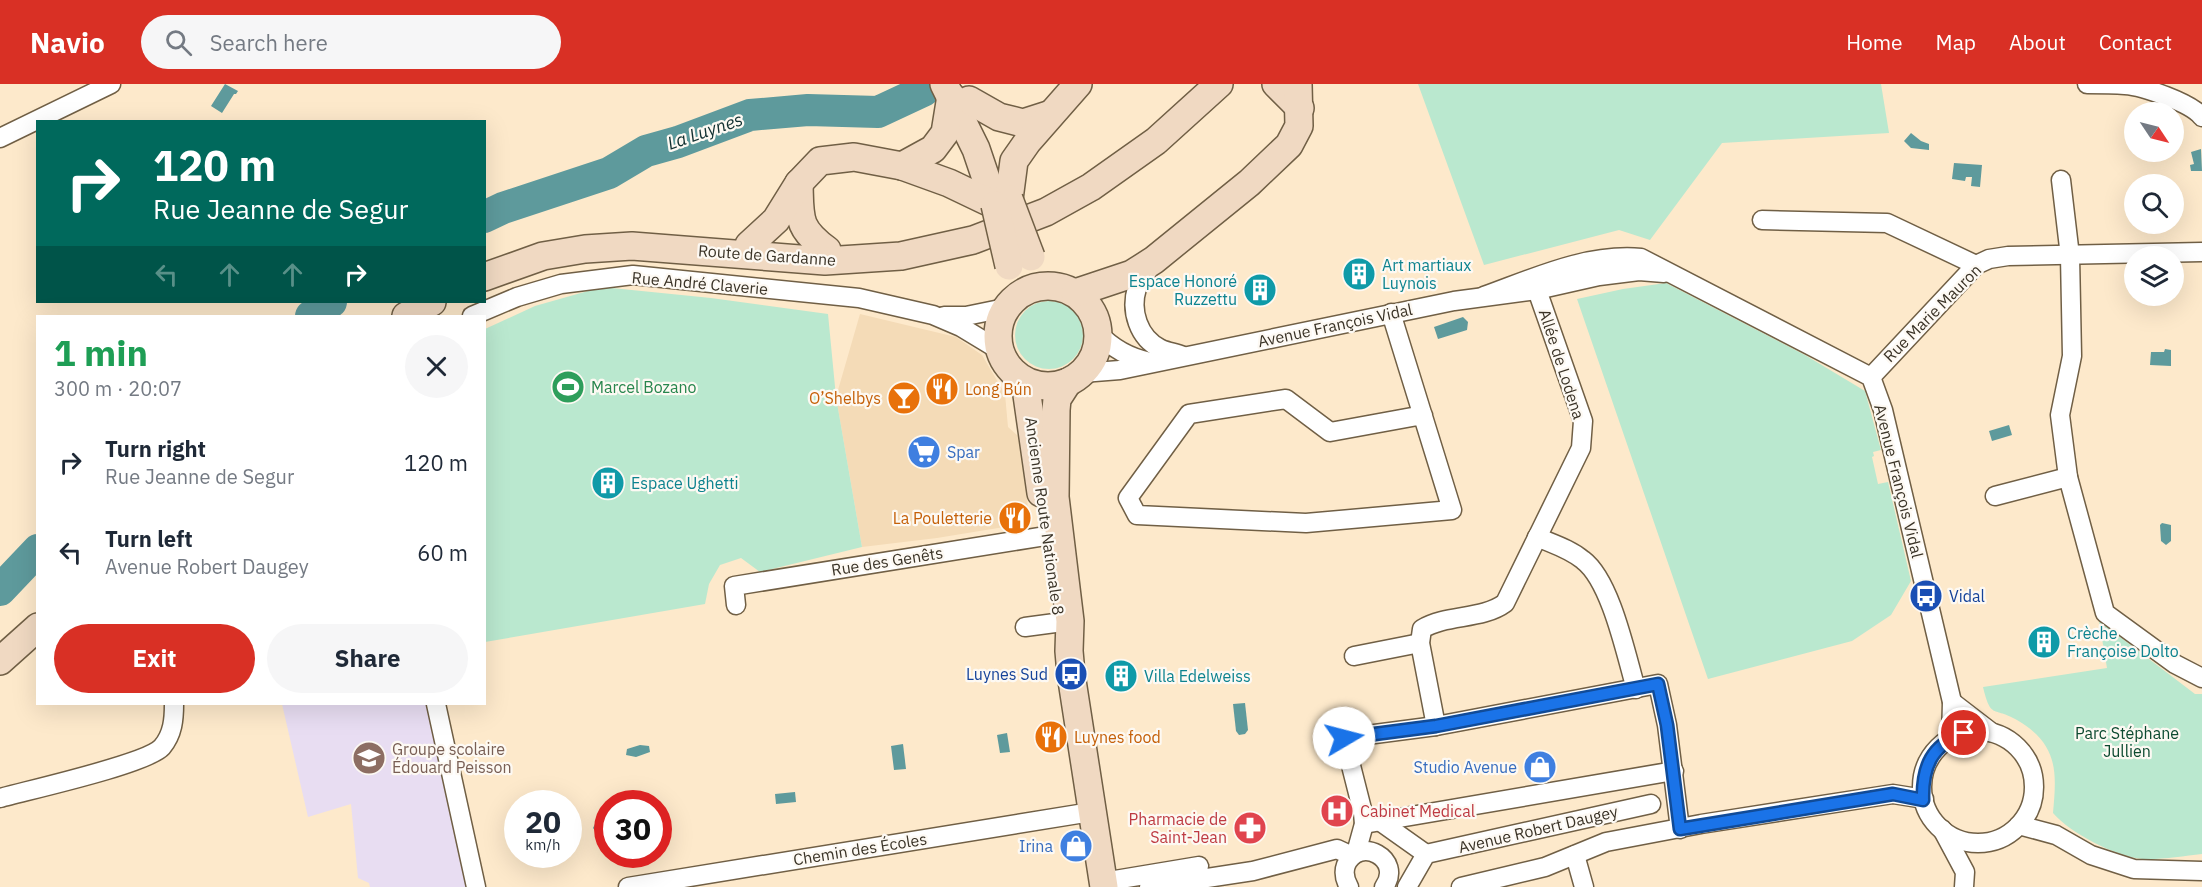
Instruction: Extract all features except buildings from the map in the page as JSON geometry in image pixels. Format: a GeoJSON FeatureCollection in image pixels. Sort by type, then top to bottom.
{"type":"FeatureCollection","features":[{"type":"Feature","properties":{"kind":"main road"},"geometry":{"type":"LineString","coordinates":[[1002,202],[1014,161],[1078,84]]}},
{"type":"Feature","properties":{"kind":"main road","name":"Route de Gardanne"},"geometry":{"type":"LineString","coordinates":[[486,263],[552,243],[592,238],[634,236],[827,250],[900,245],[969,231],[1042,202],[1085,177],[1148,133],[1203,84]]}},
{"type":"Feature","properties":{"kind":"main road","name":"Route de Gardanne"},"geometry":{"type":"LineString","coordinates":[[486,276],[543,256],[585,249],[632,246],[825,261],[901,256],[973,240],[1046,212],[1091,187],[1156,141],[1220,84]]}},
{"type":"Feature","properties":{"kind":"main road"},"geometry":{"type":"LineString","coordinates":[[1097,328],[1110,302],[1143,267],[1249,183],[1289,145],[1299,126],[1299,96],[1276,84]]}},
{"type":"Feature","properties":{"kind":"main road"},"geometry":{"type":"LineString","coordinates":[[957,90],[999,117],[1023,123],[1051,114]]}},
{"type":"Feature","properties":{"kind":"main road"},"geometry":{"type":"LineString","coordinates":[[902,166],[933,149],[945,133],[957,90]]}},
{"type":"Feature","properties":{"kind":"main road"},"geometry":{"type":"LineString","coordinates":[[957,90],[991,144],[1002,202],[1020,262],[1008,304],[999,321],[997,336],[999,350],[1009,368],[1025,381],[1038,386],[1053,386],[1075,378],[1091,361],[1097,348],[1097,328],[1092,311],[1066,289],[1020,262]]}},
{"type":"Feature","properties":{"kind":"main road"},"geometry":{"type":"LineString","coordinates":[[748,245],[776,220],[799,183],[820,161],[854,157],[902,166],[1002,202]]}},
{"type":"Feature","properties":{"kind":"main road"},"geometry":{"type":"LineString","coordinates":[[799,183],[800,219],[810,238],[827,250]]}},
{"type":"Feature","properties":{"kind":"main road"},"geometry":{"type":"LineString","coordinates":[[1008,304],[1020,293],[1032,288],[1044,285],[1066,289],[1143,267]]}},
{"type":"Feature","properties":{"kind":"main road"},"geometry":{"type":"LineString","coordinates":[[390,315],[409,303]]}},
{"type":"Feature","properties":{"kind":"main road"},"geometry":{"type":"LineString","coordinates":[[408,315],[430,303]]}},
{"type":"Feature","properties":{"kind":"main road","name":"Ancienne Route Nationale 8"},"geometry":{"type":"LineString","coordinates":[[1053,534],[1057,399],[1075,378]]}},
{"type":"Feature","properties":{"kind":"main road","name":"Ancienne Route Nationale 8"},"geometry":{"type":"LineString","coordinates":[[1025,381],[1053,534],[1064,622],[1104,884]]}},
{"type":"Feature","properties":{"kind":"main road"},"geometry":{"type":"LineString","coordinates":[[0,661],[36,629]]}},
{"type":"Feature","properties":{"kind":"main road"},"geometry":{"type":"LineString","coordinates":[[0,679],[36,647]]}},
{"type":"Feature","properties":{"kind":"street"},"geometry":{"type":"LineString","coordinates":[[37,120],[111,84]]}},
{"type":"Feature","properties":{"kind":"street"},"geometry":{"type":"LineString","coordinates":[[2087,84],[2126,84],[2184,104],[2202,117]]}},
{"type":"Feature","properties":{"kind":"street"},"geometry":{"type":"LineString","coordinates":[[0,138],[36,120]]}},
{"type":"Feature","properties":{"kind":"street"},"geometry":{"type":"LineString","coordinates":[[2061,180],[2070,256],[2072,356],[2060,415],[2068,477],[2105,613],[2175,664],[2202,678]]}},
{"type":"Feature","properties":{"kind":"street"},"geometry":{"type":"LineString","coordinates":[[1762,220],[1887,223],[1976,265]]}},
{"type":"Feature","properties":{"kind":"street","name":"Rue Marie Mauron"},"geometry":{"type":"LineString","coordinates":[[1870,376],[1976,265],[1989,259],[2008,256],[2202,252]]}},
{"type":"Feature","properties":{"kind":"street","name":"Avenue François Vidal"},"geometry":{"type":"LineString","coordinates":[[1484,296],[1593,260],[1641,258],[1870,376],[1883,410],[1953,702],[1951,738]]}},
{"type":"Feature","properties":{"kind":"street"},"geometry":{"type":"LineString","coordinates":[[1143,267],[1134,308],[1138,325],[1147,339],[1160,348],[1185,356]]}},
{"type":"Feature","properties":{"kind":"street","name":"Avenue François Vidal"},"geometry":{"type":"LineString","coordinates":[[1075,378],[1454,300],[1537,290],[1599,276],[1639,271],[1669,273]]}},
{"type":"Feature","properties":{"kind":"street","name":"Rue André Claverie"},"geometry":{"type":"LineString","coordinates":[[474,315],[517,297],[561,284],[633,275],[859,298],[933,315],[961,327],[999,350]]}},
{"type":"Feature","properties":{"kind":"street","name":"Allée de Lodena"},"geometry":{"type":"LineString","coordinates":[[1420,643],[1422,629],[1434,622],[1496,610],[1505,603],[1581,448],[1583,422],[1537,290]]}},
{"type":"Feature","properties":{"kind":"street","name":"Rue André Claverie"},"geometry":{"type":"LineString","coordinates":[[933,315],[966,316],[1008,304]]}},
{"type":"Feature","properties":{"kind":"street"},"geometry":{"type":"LineString","coordinates":[[1391,314],[1423,414],[1452,510],[1306,523],[1137,515],[1128,498],[1189,414],[1286,399],[1330,432],[1423,414]]}},
{"type":"Feature","properties":{"kind":"street"},"geometry":{"type":"LineString","coordinates":[[1097,328],[1119,350],[1135,359],[1154,363]]}},
{"type":"Feature","properties":{"kind":"street"},"geometry":{"type":"LineString","coordinates":[[1995,496],[2068,477]]}},
{"type":"Feature","properties":{"kind":"street","name":"Rue des Genêts"},"geometry":{"type":"LineString","coordinates":[[736,606],[734,586],[1053,534]]}},
{"type":"Feature","properties":{"kind":"street"},"geometry":{"type":"LineString","coordinates":[[1537,537],[1570,551],[1585,561],[1598,576],[1613,610],[1636,689]]}},
{"type":"Feature","properties":{"kind":"street"},"geometry":{"type":"LineString","coordinates":[[1025,627],[1064,622]]}},
{"type":"Feature","properties":{"kind":"street"},"geometry":{"type":"LineString","coordinates":[[1354,656],[1420,643],[1436,726]]}},
{"type":"Feature","properties":{"kind":"street"},"geometry":{"type":"LineString","coordinates":[[1407,887],[1426,854],[1371,822],[1363,813],[1344,738],[1436,726],[1658,684],[1674,771],[1680,829]]}},
{"type":"Feature","properties":{"kind":"street"},"geometry":{"type":"LineString","coordinates":[[1942,830],[1962,840],[1985,842],[2003,837],[2019,825],[2026,815],[2032,800],[2034,785],[2023,753],[2009,740],[1991,732],[1953,702]]}},
{"type":"Feature","properties":{"kind":"street"},"geometry":{"type":"LineString","coordinates":[[0,798],[138,760],[153,752],[161,747],[174,722],[174,705]]}},
{"type":"Feature","properties":{"kind":"street"},"geometry":{"type":"LineString","coordinates":[[436,705],[476,887]]}},
{"type":"Feature","properties":{"kind":"street"},"geometry":{"type":"LineString","coordinates":[[1893,794],[1927,764],[1937,749],[1951,738],[1971,732],[1991,732]]}},
{"type":"Feature","properties":{"kind":"street"},"geometry":{"type":"LineString","coordinates":[[1927,764],[1922,781],[1923,800],[1930,816],[1942,830],[1964,880]]}},
{"type":"Feature","properties":{"kind":"street","name":"Avenue Robert Daugey"},"geometry":{"type":"LineString","coordinates":[[1371,822],[1674,771]]}},
{"type":"Feature","properties":{"kind":"street","name":"Avenue Robert Daugey"},"geometry":{"type":"LineString","coordinates":[[1461,887],[1545,867],[1606,842],[1893,794],[1923,800]]}},
{"type":"Feature","properties":{"kind":"street"},"geometry":{"type":"LineString","coordinates":[[2032,800],[2056,835]]}},
{"type":"Feature","properties":{"kind":"street","name":"Avenue Robert Daugey"},"geometry":{"type":"LineString","coordinates":[[1426,854],[1651,804]]}},
{"type":"Feature","properties":{"kind":"street","name":"Chemin des Écoles"},"geometry":{"type":"LineString","coordinates":[[628,887],[1092,812]]}},
{"type":"Feature","properties":{"kind":"street"},"geometry":{"type":"LineString","coordinates":[[1371,822],[1378,854]]}},
{"type":"Feature","properties":{"kind":"street"},"geometry":{"type":"LineString","coordinates":[[1349,887],[1344,877],[1371,822]]}},
{"type":"Feature","properties":{"kind":"street"},"geometry":{"type":"LineString","coordinates":[[2019,825],[2056,835],[2091,855],[2134,869],[2202,871]]}},
{"type":"Feature","properties":{"kind":"street"},"geometry":{"type":"LineString","coordinates":[[1964,880],[1985,842]]}},
{"type":"Feature","properties":{"kind":"street"},"geometry":{"type":"LineString","coordinates":[[1149,887],[1248,877],[1337,849],[1351,859]]}},
{"type":"Feature","properties":{"kind":"street"},"geometry":{"type":"LineString","coordinates":[[1351,859],[1363,851],[1378,854],[1384,859],[1390,883]]}},
{"type":"Feature","properties":{"kind":"street"},"geometry":{"type":"LineString","coordinates":[[1575,855],[1584,887]]}},
{"type":"Feature","properties":{"kind":"street"},"geometry":{"type":"LineString","coordinates":[[1104,884],[1206,865],[1248,877]]}},
{"type":"Feature","properties":{"kind":"shaded area"},"geometry":{"type":"Polygon","coordinates":[[[860,314],[956,337],[982,355],[1005,394],[1008,427],[1026,443],[1028,523],[937,538],[862,547],[836,397],[860,314]]]}},
{"type":"Feature","properties":{"kind":"shaded area","name":"Groupe scolaire Édouard Peisson"},"geometry":{"type":"Polygon","coordinates":[[[282,705],[431,705],[470,887],[370,887],[369,883],[358,878],[351,804],[308,817],[282,705]]]}},
{"type":"Feature","properties":{"kind":"green space"},"geometry":{"type":"Polygon","coordinates":[[[1418,84],[1881,84],[1889,133],[1722,143],[1650,240],[1619,230],[1484,265],[1418,84]]]}},
{"type":"Feature","properties":{"kind":"green space"},"geometry":{"type":"Polygon","coordinates":[[[1666,283],[1805,355],[1865,391],[1881,450],[1873,452],[1872,457],[1878,484],[1888,482],[1911,581],[1891,615],[1852,641],[1708,679],[1577,299],[1666,283]]]}},
{"type":"Feature","properties":{"kind":"green space"},"geometry":{"type":"Polygon","coordinates":[[[602,287],[711,298],[828,314],[836,397],[862,547],[760,572],[741,558],[720,565],[709,584],[705,604],[486,642],[486,329],[535,306],[602,287]]]}},
{"type":"Feature","properties":{"kind":"green space"},"geometry":{"type":"Polygon","coordinates":[[[1049,301],[1062,303],[1073,311],[1081,322],[1083,335],[1081,348],[1073,359],[1062,367],[1049,369],[1036,367],[1025,359],[1017,348],[1015,335],[1017,322],[1025,311],[1036,303],[1049,301]]]}},
{"type":"Feature","properties":{"kind":"green space","name":"Parc Stéphane Jullien"},"geometry":{"type":"Polygon","coordinates":[[[2099,621],[2195,694],[2202,694],[2202,854],[2157,859],[2131,857],[2106,848],[2070,828],[2053,813],[2054,771],[2047,749],[2030,729],[2009,716],[1994,711],[1988,704],[1983,687],[2107,668],[2099,621]]]}},
{"type":"Feature","properties":{"kind":"water"},"geometry":{"type":"Polygon","coordinates":[[[225,84],[238,91],[222,113],[211,106],[225,84]]]}},
{"type":"Feature","properties":{"kind":"water"},"geometry":{"type":"Polygon","coordinates":[[[1911,133],[1929,144],[1929,150],[1911,148],[1904,141],[1911,133]]]}},
{"type":"Feature","properties":{"kind":"water"},"geometry":{"type":"Polygon","coordinates":[[[2201,149],[2202,171],[2191,171],[2190,165],[2194,164],[2191,152],[2201,149]]]}},
{"type":"Feature","properties":{"kind":"water"},"geometry":{"type":"Polygon","coordinates":[[[1954,163],[1982,165],[1980,187],[1971,186],[1972,177],[1966,177],[1965,181],[1952,179],[1954,163]]]}},
{"type":"Feature","properties":{"kind":"water"},"geometry":{"type":"Polygon","coordinates":[[[1463,317],[1468,322],[1467,330],[1438,339],[1434,327],[1463,317]]]}},
{"type":"Feature","properties":{"kind":"water"},"geometry":{"type":"Polygon","coordinates":[[[2165,349],[2171,350],[2171,366],[2150,365],[2151,352],[2164,352],[2165,349]]]}},
{"type":"Feature","properties":{"kind":"water"},"geometry":{"type":"Polygon","coordinates":[[[2009,425],[2012,435],[1992,441],[1989,431],[2009,425]]]}},
{"type":"Feature","properties":{"kind":"water"},"geometry":{"type":"Polygon","coordinates":[[[2162,523],[2171,525],[2171,541],[2166,545],[2161,541],[2160,525],[2162,523]]]}},
{"type":"Feature","properties":{"kind":"water"},"geometry":{"type":"Polygon","coordinates":[[[1245,703],[1248,730],[1245,734],[1239,735],[1236,731],[1233,704],[1245,703]]]}},
{"type":"Feature","properties":{"kind":"water"},"geometry":{"type":"Polygon","coordinates":[[[1007,733],[1010,752],[1000,753],[997,735],[1007,733]]]}},
{"type":"Feature","properties":{"kind":"water"},"geometry":{"type":"Polygon","coordinates":[[[903,744],[906,769],[894,770],[891,746],[903,744]]]}},
{"type":"Feature","properties":{"kind":"water"},"geometry":{"type":"Polygon","coordinates":[[[640,745],[649,746],[650,752],[636,757],[626,755],[627,749],[640,745]]]}},
{"type":"Feature","properties":{"kind":"water"},"geometry":{"type":"Polygon","coordinates":[[[795,792],[796,802],[776,804],[775,794],[795,792]]]}},
{"type":"Feature","properties":{"kind":"waterway","name":"La Luynes"},"geometry":{"type":"LineString","coordinates":[[486,216],[503,208],[609,173],[646,151],[678,142],[750,115],[808,110],[878,112],[923,91],[932,84]]}},
{"type":"Feature","properties":{"kind":"waterway","name":"La Luynes"},"geometry":{"type":"LineString","coordinates":[[312,315],[330,303]]}},
{"type":"Feature","properties":{"kind":"waterway","name":"La Luynes"},"geometry":{"type":"LineString","coordinates":[[0,590],[36,552]]}},
{"type":"Feature","properties":{"kind":"place","name":"Art martiaux Luynois"},"geometry":{"type":"Point","coordinates":[1359,274]}},
{"type":"Feature","properties":{"kind":"place","name":"Espace Honoré Ruzzettu"},"geometry":{"type":"Point","coordinates":[1260,290]}},
{"type":"Feature","properties":{"kind":"place","name":"Marcel Bozano"},"geometry":{"type":"Point","coordinates":[568,387]}},
{"type":"Feature","properties":{"kind":"place","name":"Long Bún"},"geometry":{"type":"Point","coordinates":[942,389]}},
{"type":"Feature","properties":{"kind":"place","name":"O’Shelbys"},"geometry":{"type":"Point","coordinates":[904,398]}},
{"type":"Feature","properties":{"kind":"place","name":"Spar"},"geometry":{"type":"Point","coordinates":[924,452]}},
{"type":"Feature","properties":{"kind":"place","name":"Espace Ughetti"},"geometry":{"type":"Point","coordinates":[608,483]}},
{"type":"Feature","properties":{"kind":"place","name":"La Pouletterie"},"geometry":{"type":"Point","coordinates":[1015,518]}},
{"type":"Feature","properties":{"kind":"place","name":"Vidal"},"geometry":{"type":"Point","coordinates":[1926,596]}},
{"type":"Feature","properties":{"kind":"place","name":"Crèche Françoise Dolto"},"geometry":{"type":"Point","coordinates":[2044,642]}},
{"type":"Feature","properties":{"kind":"place","name":"Luynes Sud"},"geometry":{"type":"Point","coordinates":[1071,674]}},
{"type":"Feature","properties":{"kind":"place","name":"Villa Edelweiss"},"geometry":{"type":"Point","coordinates":[1121,676]}},
{"type":"Feature","properties":{"kind":"place","name":"Luynes food"},"geometry":{"type":"Point","coordinates":[1051,737]}},
{"type":"Feature","properties":{"kind":"place","name":"Groupe scolaire Édouard Peisson"},"geometry":{"type":"Point","coordinates":[369,758]}},
{"type":"Feature","properties":{"kind":"place","name":"Studio Avenue"},"geometry":{"type":"Point","coordinates":[1540,767]}},
{"type":"Feature","properties":{"kind":"place","name":"Cabinet Medical"},"geometry":{"type":"Point","coordinates":[1337,811]}},
{"type":"Feature","properties":{"kind":"place","name":"Pharmacie de Saint-Jean"},"geometry":{"type":"Point","coordinates":[1250,828]}},
{"type":"Feature","properties":{"kind":"place","name":"Irina"},"geometry":{"type":"Point","coordinates":[1076,846]}},
{"type":"Feature","properties":{"kind":"route"},"geometry":{"type":"LineString","coordinates":[[1344,738],[1436,726],[1658,684],[1674,771],[1680,829],[1893,794],[1923,800],[1922,781],[1927,764],[1937,749],[1951,738],[1964,733]]}}]}
